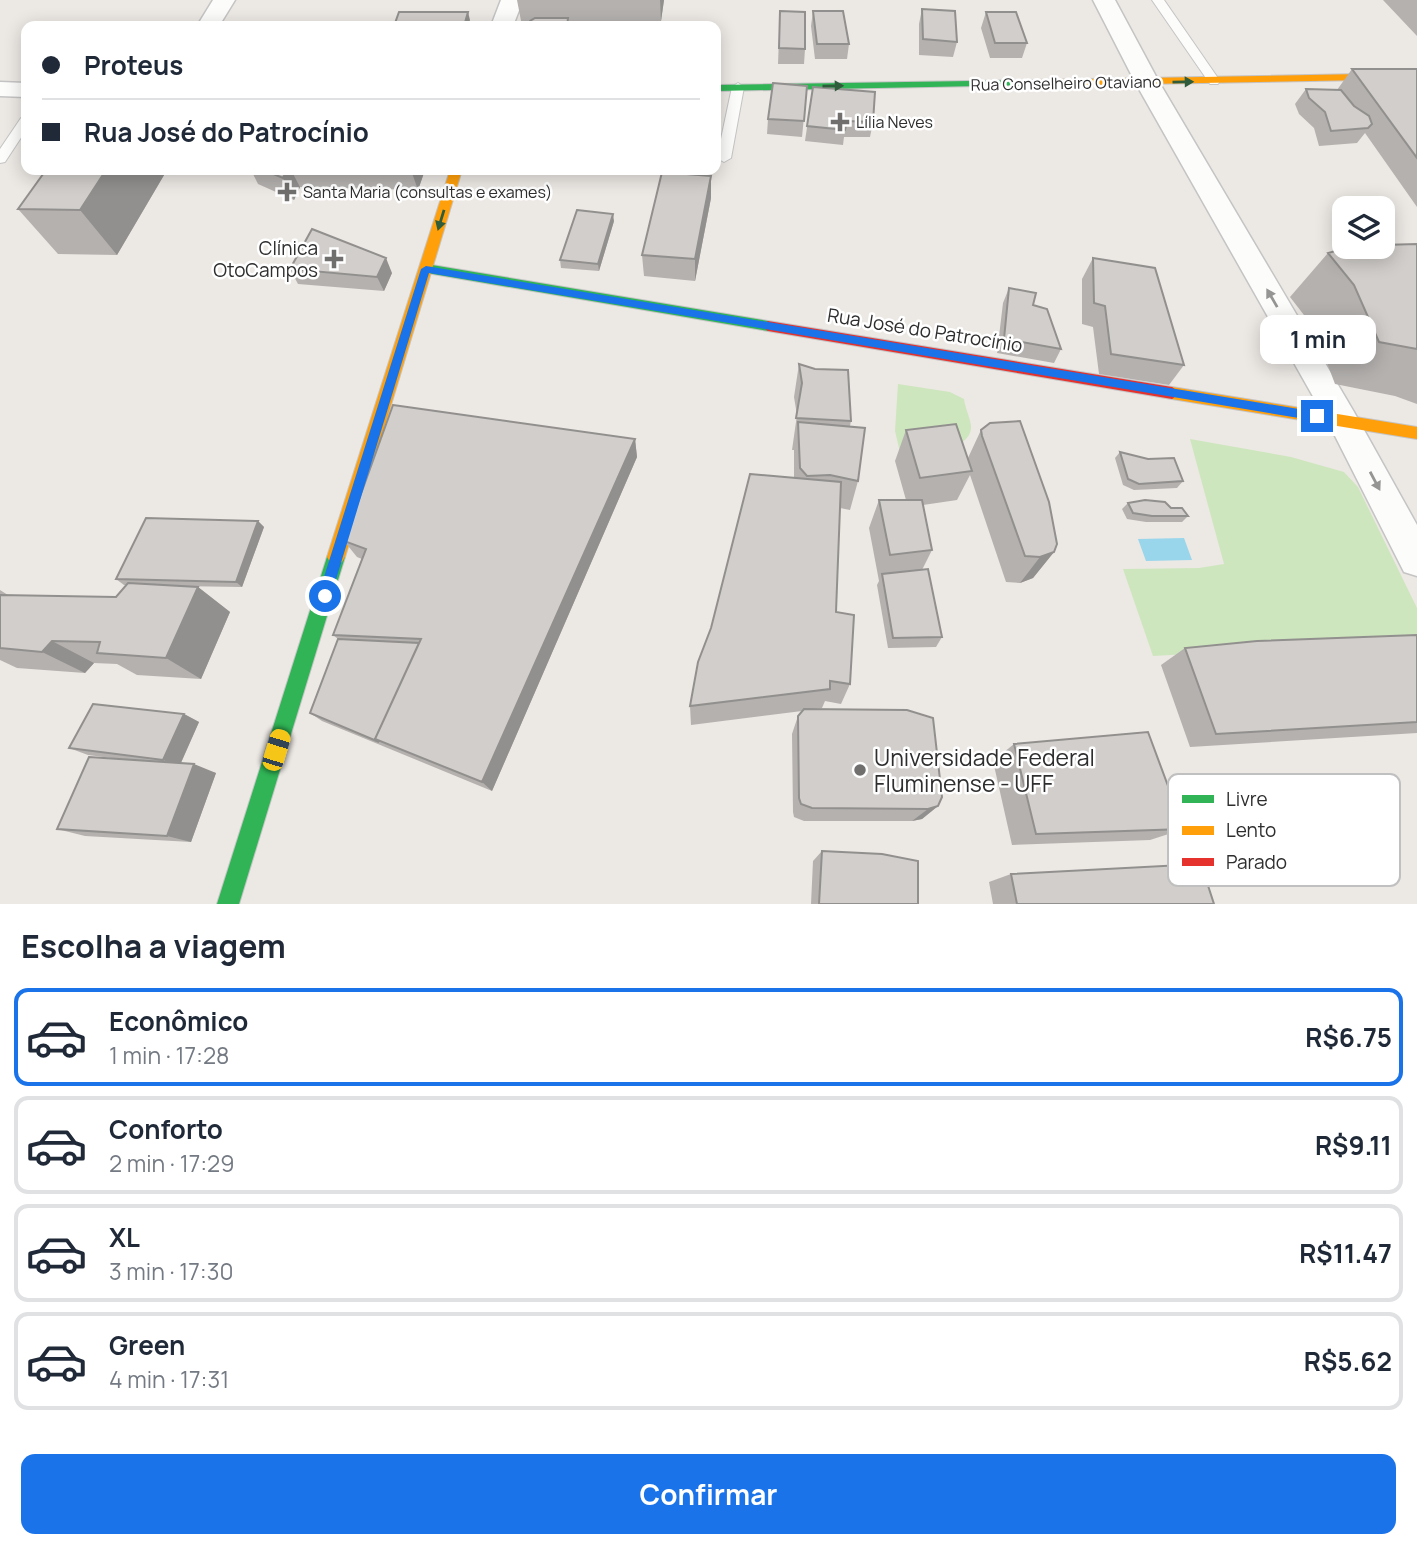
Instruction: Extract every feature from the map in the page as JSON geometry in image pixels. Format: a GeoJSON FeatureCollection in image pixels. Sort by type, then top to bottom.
{"type":"FeatureCollection","features":[{"type":"Feature","properties":{"kind":"street"},"geometry":{"type":"LineString","coordinates":[[211,21],[224,0]]}},
{"type":"Feature","properties":{"kind":"street"},"geometry":{"type":"LineString","coordinates":[[504,21],[512,0]]}},
{"type":"Feature","properties":{"kind":"street"},"geometry":{"type":"LineString","coordinates":[[1104,0],[1147,82],[1343,421],[1417,560]]}},
{"type":"Feature","properties":{"kind":"street","name":"Rua Conselheiro Otaviano"},"geometry":{"type":"LineString","coordinates":[[721,88],[1417,76]]}},
{"type":"Feature","properties":{"kind":"street"},"geometry":{"type":"LineString","coordinates":[[0,89],[21,90]]}},
{"type":"Feature","properties":{"kind":"street"},"geometry":{"type":"LineString","coordinates":[[228,904],[454,175]]}},
{"type":"Feature","properties":{"kind":"street","name":"Rua José do Patrocínio"},"geometry":{"type":"LineString","coordinates":[[426,269],[1417,433]]}},
{"type":"Feature","properties":{"kind":"lane"},"geometry":{"type":"LineString","coordinates":[[1158,0],[1214,81]]}},
{"type":"Feature","properties":{"kind":"lane"},"geometry":{"type":"LineString","coordinates":[[724,158],[738,87]]}},
{"type":"Feature","properties":{"kind":"lane"},"geometry":{"type":"LineString","coordinates":[[0,159],[21,128]]}},
{"type":"Feature","properties":{"kind":"green space"},"geometry":{"type":"Polygon","coordinates":[[[898,384],[950,392],[964,399],[971,426],[969,435],[963,442],[943,449],[900,452],[895,431],[898,384]]]}},
{"type":"Feature","properties":{"kind":"green space"},"geometry":{"type":"Polygon","coordinates":[[[1190,439],[1291,457],[1344,472],[1358,487],[1417,608],[1417,641],[1153,656],[1123,569],[1199,568],[1224,564],[1190,439]]]}},
{"type":"Feature","properties":{"kind":"water"},"geometry":{"type":"Polygon","coordinates":[[[1184,538],[1192,560],[1146,561],[1138,539],[1184,538]]]}},
{"type":"Feature","properties":{"kind":"building"},"geometry":{"type":"Polygon","coordinates":[[[922,9],[955,11],[957,42],[923,39],[922,9]]]}},
{"type":"Feature","properties":{"kind":"building"},"geometry":{"type":"Polygon","coordinates":[[[780,11],[805,12],[805,49],[779,48],[780,11]]]}},
{"type":"Feature","properties":{"kind":"building"},"geometry":{"type":"Polygon","coordinates":[[[813,11],[843,11],[849,44],[817,44],[813,11]]]}},
{"type":"Feature","properties":{"kind":"building"},"geometry":{"type":"Polygon","coordinates":[[[399,12],[468,12],[465,21],[396,21],[399,12]]]}},
{"type":"Feature","properties":{"kind":"building"},"geometry":{"type":"Polygon","coordinates":[[[986,12],[1016,12],[1027,43],[995,43],[986,12]]]}},
{"type":"Feature","properties":{"kind":"building"},"geometry":{"type":"Polygon","coordinates":[[[535,18],[568,18],[568,21],[530,21],[535,18]]]}},
{"type":"Feature","properties":{"kind":"building"},"geometry":{"type":"Polygon","coordinates":[[[1352,69],[1417,69],[1417,158],[1352,69]]]}},
{"type":"Feature","properties":{"kind":"building"},"geometry":{"type":"Polygon","coordinates":[[[773,83],[807,86],[804,121],[768,119],[773,83]]]}},
{"type":"Feature","properties":{"kind":"building"},"geometry":{"type":"Polygon","coordinates":[[[813,87],[875,92],[873,122],[847,121],[845,130],[807,126],[813,87]]]}},
{"type":"Feature","properties":{"kind":"building"},"geometry":{"type":"Polygon","coordinates":[[[1306,89],[1341,90],[1354,106],[1369,116],[1372,124],[1368,128],[1331,131],[1325,112],[1309,98],[1306,89]]]}},
{"type":"Feature","properties":{"kind":"building"},"geometry":{"type":"Polygon","coordinates":[[[42,175],[103,175],[80,210],[18,209],[42,175]]]}},
{"type":"Feature","properties":{"kind":"building"},"geometry":{"type":"Polygon","coordinates":[[[661,175],[711,176],[695,259],[642,255],[661,175]]]}},
{"type":"Feature","properties":{"kind":"building"},"geometry":{"type":"Polygon","coordinates":[[[577,210],[613,214],[598,264],[560,260],[577,210]]]}},
{"type":"Feature","properties":{"kind":"building"},"geometry":{"type":"Polygon","coordinates":[[[312,229],[386,258],[377,277],[290,269],[312,229]]]}},
{"type":"Feature","properties":{"kind":"building"},"geometry":{"type":"Polygon","coordinates":[[[1417,244],[1417,349],[1379,342],[1354,285],[1333,259],[1395,259],[1395,245],[1417,244]]]}},
{"type":"Feature","properties":{"kind":"building"},"geometry":{"type":"Polygon","coordinates":[[[1093,258],[1155,268],[1184,365],[1111,354],[1105,306],[1094,303],[1093,258]]]}},
{"type":"Feature","properties":{"kind":"building"},"geometry":{"type":"Polygon","coordinates":[[[1009,288],[1036,293],[1033,305],[1047,309],[1061,349],[1004,339],[1009,288]]]}},
{"type":"Feature","properties":{"kind":"building"},"geometry":{"type":"Polygon","coordinates":[[[799,364],[815,369],[848,370],[851,421],[796,418],[802,383],[799,364]]]}},
{"type":"Feature","properties":{"kind":"building"},"geometry":{"type":"Polygon","coordinates":[[[393,405],[635,439],[482,782],[375,739],[421,639],[333,635],[366,549],[344,541],[393,405]]]}},
{"type":"Feature","properties":{"kind":"building"},"geometry":{"type":"Polygon","coordinates":[[[1020,421],[1049,502],[1057,544],[1054,552],[1040,557],[1025,556],[981,430],[990,423],[1020,421]]]}},
{"type":"Feature","properties":{"kind":"building"},"geometry":{"type":"Polygon","coordinates":[[[798,422],[865,428],[858,481],[830,475],[807,476],[800,468],[798,422]]]}},
{"type":"Feature","properties":{"kind":"building"},"geometry":{"type":"Polygon","coordinates":[[[956,424],[972,471],[920,478],[906,430],[956,424]]]}},
{"type":"Feature","properties":{"kind":"building"},"geometry":{"type":"Polygon","coordinates":[[[1120,452],[1148,459],[1174,458],[1183,481],[1139,484],[1128,479],[1120,452]]]}},
{"type":"Feature","properties":{"kind":"building"},"geometry":{"type":"Polygon","coordinates":[[[750,474],[841,482],[836,612],[854,615],[850,684],[830,681],[830,689],[690,706],[698,662],[711,628],[750,474]]]}},
{"type":"Feature","properties":{"kind":"building"},"geometry":{"type":"Polygon","coordinates":[[[879,500],[922,500],[932,550],[890,555],[879,500]]]}},
{"type":"Feature","properties":{"kind":"building"},"geometry":{"type":"Polygon","coordinates":[[[1145,500],[1165,502],[1171,508],[1182,508],[1188,516],[1133,513],[1128,503],[1145,500]]]}},
{"type":"Feature","properties":{"kind":"building"},"geometry":{"type":"Polygon","coordinates":[[[146,518],[258,521],[236,582],[116,579],[146,518]]]}},
{"type":"Feature","properties":{"kind":"building"},"geometry":{"type":"Polygon","coordinates":[[[928,569],[942,637],[893,638],[882,574],[928,569]]]}},
{"type":"Feature","properties":{"kind":"building"},"geometry":{"type":"Polygon","coordinates":[[[128,583],[198,587],[166,658],[97,653],[100,642],[52,641],[42,652],[0,648],[0,595],[116,597],[128,583]]]}},
{"type":"Feature","properties":{"kind":"building"},"geometry":{"type":"Polygon","coordinates":[[[1417,635],[1417,722],[1216,734],[1185,648],[1257,641],[1417,635]]]}},
{"type":"Feature","properties":{"kind":"building"},"geometry":{"type":"Polygon","coordinates":[[[338,639],[419,643],[375,739],[379,742],[310,713],[338,639]]]}},
{"type":"Feature","properties":{"kind":"building"},"geometry":{"type":"Polygon","coordinates":[[[93,704],[184,714],[163,760],[69,748],[93,704]]]}},
{"type":"Feature","properties":{"kind":"building"},"geometry":{"type":"Polygon","coordinates":[[[804,709],[907,710],[933,718],[942,797],[938,806],[928,809],[812,808],[801,804],[798,716],[804,709]]]}},
{"type":"Feature","properties":{"kind":"building"},"geometry":{"type":"Polygon","coordinates":[[[1148,732],[1168,786],[1168,830],[1036,834],[1014,744],[1148,732]]]}},
{"type":"Feature","properties":{"kind":"building"},"geometry":{"type":"Polygon","coordinates":[[[89,757],[194,764],[167,836],[57,829],[89,757]]]}},
{"type":"Feature","properties":{"kind":"building"},"geometry":{"type":"Polygon","coordinates":[[[822,851],[882,854],[918,861],[918,904],[819,904],[822,851]]]}},
{"type":"Feature","properties":{"kind":"building"},"geometry":{"type":"Polygon","coordinates":[[[1168,866],[1168,886],[1208,886],[1214,904],[1017,904],[1011,874],[1168,866]]]}},
{"type":"Feature","properties":{"kind":"traffic: fast"},"geometry":{"type":"LineString","coordinates":[[721,88],[1032,83]]}},
{"type":"Feature","properties":{"kind":"traffic: fast"},"geometry":{"type":"LineString","coordinates":[[426,269],[768,326]]}},
{"type":"Feature","properties":{"kind":"traffic: fast"},"geometry":{"type":"LineString","coordinates":[[228,904],[336,557]]}},
{"type":"Feature","properties":{"kind":"traffic: slow"},"geometry":{"type":"LineString","coordinates":[[1032,83],[1417,76]]}},
{"type":"Feature","properties":{"kind":"traffic: slow"},"geometry":{"type":"LineString","coordinates":[[336,557],[454,175]]}},
{"type":"Feature","properties":{"kind":"traffic: slow"},"geometry":{"type":"LineString","coordinates":[[1172,393],[1417,433]]}},
{"type":"Feature","properties":{"kind":"traffic: jam"},"geometry":{"type":"LineString","coordinates":[[768,326],[1172,393]]}},
{"type":"Feature","properties":{"kind":"place","name":"Lília Neves"},"geometry":{"type":"Point","coordinates":[840,122]}},
{"type":"Feature","properties":{"kind":"place","name":"Santa Maria (consultas e exames)"},"geometry":{"type":"Point","coordinates":[287,192]}},
{"type":"Feature","properties":{"kind":"place","name":"Clínica OtoCampos"},"geometry":{"type":"Point","coordinates":[334,259]}},
{"type":"Feature","properties":{"kind":"place","name":"Universidade Federal Fluminense - UFF"},"geometry":{"type":"Point","coordinates":[860,770]}},
{"type":"Feature","properties":{"kind":"route"},"geometry":{"type":"LineString","coordinates":[[325,596],[426,269],[1317,416]]}}]}
